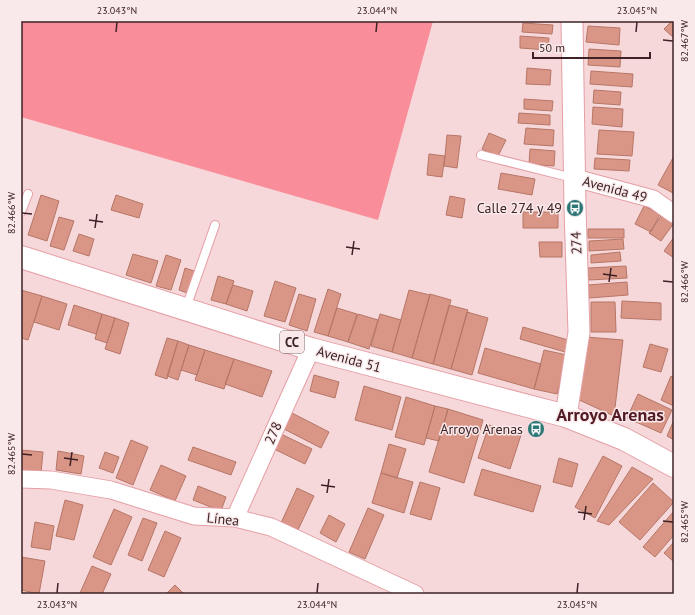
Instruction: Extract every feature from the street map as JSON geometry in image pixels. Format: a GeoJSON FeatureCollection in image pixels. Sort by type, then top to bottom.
{"type":"FeatureCollection","features":[{"type":"Feature","properties":{"kind":"main road","name":"Avenida 51"},"geometry":{"type":"LineString","coordinates":[[21,257],[186,308],[311,349],[566,416],[624,440],[674,466]]}},
{"type":"Feature","properties":{"kind":"street","name":"274"},"geometry":{"type":"LineString","coordinates":[[566,416],[579,332],[572,21]]}},
{"type":"Feature","properties":{"kind":"street","name":"Avenida 49"},"geometry":{"type":"LineString","coordinates":[[575,178],[652,199],[674,214]]}},
{"type":"Feature","properties":{"kind":"street","name":"278"},"geometry":{"type":"LineString","coordinates":[[235,518],[311,349]]}},
{"type":"Feature","properties":{"kind":"street","name":"Línea"},"geometry":{"type":"LineString","coordinates":[[21,479],[51,480],[112,490],[194,516],[235,518],[270,527],[415,594]]}},
{"type":"Feature","properties":{"kind":"lane"},"geometry":{"type":"LineString","coordinates":[[481,156],[575,178]]}},
{"type":"Feature","properties":{"kind":"lane"},"geometry":{"type":"LineString","coordinates":[[21,212],[28,194]]}},
{"type":"Feature","properties":{"kind":"lane"},"geometry":{"type":"LineString","coordinates":[[186,308],[215,225]]}},
{"type":"Feature","properties":{"kind":"shaded area"},"geometry":{"type":"Polygon","coordinates":[[[21,21],[433,21],[378,220],[21,117],[21,21]]]}},
{"type":"Feature","properties":{"kind":"building"},"geometry":{"type":"Polygon","coordinates":[[[672,21],[674,21],[674,38],[664,29],[672,21]]]}},
{"type":"Feature","properties":{"kind":"building"},"geometry":{"type":"Polygon","coordinates":[[[523,23],[553,25],[552,34],[522,32],[523,23]]]}},
{"type":"Feature","properties":{"kind":"building"},"geometry":{"type":"Polygon","coordinates":[[[588,26],[620,28],[619,45],[586,42],[588,26]]]}},
{"type":"Feature","properties":{"kind":"building"},"geometry":{"type":"Polygon","coordinates":[[[520,36],[549,38],[548,50],[520,48],[520,36]]]}},
{"type":"Feature","properties":{"kind":"building"},"geometry":{"type":"Polygon","coordinates":[[[589,49],[621,51],[620,67],[588,65],[589,49]]]}},
{"type":"Feature","properties":{"kind":"building"},"geometry":{"type":"Polygon","coordinates":[[[527,68],[551,70],[550,85],[526,84],[527,68]]]}},
{"type":"Feature","properties":{"kind":"building"},"geometry":{"type":"Polygon","coordinates":[[[591,71],[633,74],[632,87],[590,84],[591,71]]]}},
{"type":"Feature","properties":{"kind":"building"},"geometry":{"type":"Polygon","coordinates":[[[594,90],[621,92],[620,105],[593,103],[594,90]]]}},
{"type":"Feature","properties":{"kind":"building"},"geometry":{"type":"Polygon","coordinates":[[[524,99],[553,101],[552,111],[524,109],[524,99]]]}},
{"type":"Feature","properties":{"kind":"building"},"geometry":{"type":"Polygon","coordinates":[[[593,107],[623,109],[622,127],[592,124],[593,107]]]}},
{"type":"Feature","properties":{"kind":"building"},"geometry":{"type":"Polygon","coordinates":[[[519,113],[550,115],[550,125],[518,123],[519,113]]]}},
{"type":"Feature","properties":{"kind":"building"},"geometry":{"type":"Polygon","coordinates":[[[526,128],[554,130],[553,146],[524,144],[526,128]]]}},
{"type":"Feature","properties":{"kind":"building"},"geometry":{"type":"Polygon","coordinates":[[[599,130],[634,132],[632,156],[597,154],[599,130]]]}},
{"type":"Feature","properties":{"kind":"building"},"geometry":{"type":"Polygon","coordinates":[[[489,133],[506,140],[498,156],[482,149],[489,133]]]}},
{"type":"Feature","properties":{"kind":"building"},"geometry":{"type":"Polygon","coordinates":[[[447,135],[461,136],[457,168],[444,166],[447,135]]]}},
{"type":"Feature","properties":{"kind":"building"},"geometry":{"type":"Polygon","coordinates":[[[530,149],[555,151],[554,166],[529,164],[530,149]]]}},
{"type":"Feature","properties":{"kind":"building"},"geometry":{"type":"Polygon","coordinates":[[[429,154],[445,156],[442,177],[427,175],[429,154]]]}},
{"type":"Feature","properties":{"kind":"building"},"geometry":{"type":"Polygon","coordinates":[[[674,156],[674,190],[673,193],[658,185],[674,156]]]}},
{"type":"Feature","properties":{"kind":"building"},"geometry":{"type":"Polygon","coordinates":[[[595,158],[630,160],[629,171],[594,169],[595,158]]]}},
{"type":"Feature","properties":{"kind":"building"},"geometry":{"type":"Polygon","coordinates":[[[501,173],[535,179],[532,195],[498,189],[501,173]]]}},
{"type":"Feature","properties":{"kind":"building"},"geometry":{"type":"Polygon","coordinates":[[[41,195],[59,201],[47,241],[28,235],[41,195]]]}},
{"type":"Feature","properties":{"kind":"building"},"geometry":{"type":"Polygon","coordinates":[[[116,195],[143,204],[139,218],[111,210],[116,195]]]}},
{"type":"Feature","properties":{"kind":"building"},"geometry":{"type":"Polygon","coordinates":[[[450,196],[465,199],[462,218],[446,215],[450,196]]]}},
{"type":"Feature","properties":{"kind":"building"},"geometry":{"type":"Polygon","coordinates":[[[644,206],[660,214],[651,232],[635,224],[644,206]]]}},
{"type":"Feature","properties":{"kind":"building"},"geometry":{"type":"Polygon","coordinates":[[[523,212],[558,212],[558,228],[523,228],[523,212]]]}},
{"type":"Feature","properties":{"kind":"building"},"geometry":{"type":"Polygon","coordinates":[[[663,213],[674,220],[674,223],[661,241],[649,233],[663,213]]]}},
{"type":"Feature","properties":{"kind":"building"},"geometry":{"type":"Polygon","coordinates":[[[59,217],[74,221],[64,250],[50,246],[59,217]]]}},
{"type":"Feature","properties":{"kind":"building"},"geometry":{"type":"Polygon","coordinates":[[[588,229],[624,229],[624,238],[588,238],[588,229]]]}},
{"type":"Feature","properties":{"kind":"building"},"geometry":{"type":"Polygon","coordinates":[[[79,234],[94,239],[89,256],[73,251],[79,234]]]}},
{"type":"Feature","properties":{"kind":"building"},"geometry":{"type":"Polygon","coordinates":[[[674,237],[674,258],[664,251],[674,237]]]}},
{"type":"Feature","properties":{"kind":"building"},"geometry":{"type":"Polygon","coordinates":[[[623,239],[624,249],[589,251],[589,241],[623,239]]]}},
{"type":"Feature","properties":{"kind":"building"},"geometry":{"type":"Polygon","coordinates":[[[539,242],[562,242],[562,257],[540,257],[539,242]]]}},
{"type":"Feature","properties":{"kind":"building"},"geometry":{"type":"Polygon","coordinates":[[[620,252],[621,261],[591,263],[591,255],[620,252]]]}},
{"type":"Feature","properties":{"kind":"building"},"geometry":{"type":"Polygon","coordinates":[[[133,254],[158,261],[151,283],[126,275],[133,254]]]}},
{"type":"Feature","properties":{"kind":"building"},"geometry":{"type":"Polygon","coordinates":[[[166,255],[181,260],[171,290],[156,286],[166,255]]]}},
{"type":"Feature","properties":{"kind":"building"},"geometry":{"type":"Polygon","coordinates":[[[626,266],[627,278],[589,280],[588,268],[626,266]]]}},
{"type":"Feature","properties":{"kind":"building"},"geometry":{"type":"Polygon","coordinates":[[[185,268],[197,272],[190,294],[179,290],[185,268]]]}},
{"type":"Feature","properties":{"kind":"building"},"geometry":{"type":"Polygon","coordinates":[[[218,276],[234,281],[226,304],[211,300],[218,276]]]}},
{"type":"Feature","properties":{"kind":"building"},"geometry":{"type":"Polygon","coordinates":[[[275,281],[296,288],[285,322],[264,316],[275,281]]]}},
{"type":"Feature","properties":{"kind":"building"},"geometry":{"type":"Polygon","coordinates":[[[627,282],[628,295],[589,298],[588,285],[627,282]]]}},
{"type":"Feature","properties":{"kind":"building"},"geometry":{"type":"Polygon","coordinates":[[[233,285],[253,291],[247,311],[226,304],[233,285]]]}},
{"type":"Feature","properties":{"kind":"building"},"geometry":{"type":"Polygon","coordinates":[[[328,289],[341,294],[328,336],[314,332],[328,289]]]}},
{"type":"Feature","properties":{"kind":"building"},"geometry":{"type":"Polygon","coordinates":[[[21,290],[42,296],[28,340],[21,338],[21,290]]]}},
{"type":"Feature","properties":{"kind":"building"},"geometry":{"type":"Polygon","coordinates":[[[409,290],[430,295],[412,358],[392,352],[409,290]]]}},
{"type":"Feature","properties":{"kind":"building"},"geometry":{"type":"Polygon","coordinates":[[[299,294],[316,299],[307,331],[289,325],[299,294]]]}},
{"type":"Feature","properties":{"kind":"building"},"geometry":{"type":"Polygon","coordinates":[[[430,294],[451,300],[433,364],[412,358],[430,294]]]}},
{"type":"Feature","properties":{"kind":"building"},"geometry":{"type":"Polygon","coordinates":[[[42,296],[67,304],[59,330],[34,322],[42,296]]]}},
{"type":"Feature","properties":{"kind":"building"},"geometry":{"type":"Polygon","coordinates":[[[622,301],[661,303],[661,320],[621,318],[622,301]]]}},
{"type":"Feature","properties":{"kind":"building"},"geometry":{"type":"Polygon","coordinates":[[[591,302],[615,302],[616,332],[591,332],[591,302]]]}},
{"type":"Feature","properties":{"kind":"building"},"geometry":{"type":"Polygon","coordinates":[[[74,305],[102,314],[96,334],[68,325],[74,305]]]}},
{"type":"Feature","properties":{"kind":"building"},"geometry":{"type":"Polygon","coordinates":[[[449,305],[468,310],[451,369],[433,364],[449,305]]]}},
{"type":"Feature","properties":{"kind":"building"},"geometry":{"type":"Polygon","coordinates":[[[337,308],[357,314],[348,342],[328,336],[337,308]]]}},
{"type":"Feature","properties":{"kind":"building"},"geometry":{"type":"Polygon","coordinates":[[[467,312],[488,318],[472,375],[451,369],[467,312]]]}},
{"type":"Feature","properties":{"kind":"building"},"geometry":{"type":"Polygon","coordinates":[[[102,314],[115,318],[107,343],[95,339],[102,314]]]}},
{"type":"Feature","properties":{"kind":"building"},"geometry":{"type":"Polygon","coordinates":[[[358,314],[378,320],[369,349],[348,342],[358,314]]]}},
{"type":"Feature","properties":{"kind":"building"},"geometry":{"type":"Polygon","coordinates":[[[380,314],[401,320],[392,352],[371,346],[380,314]]]}},
{"type":"Feature","properties":{"kind":"building"},"geometry":{"type":"Polygon","coordinates":[[[115,318],[129,323],[120,354],[105,349],[115,318]]]}},
{"type":"Feature","properties":{"kind":"building"},"geometry":{"type":"Polygon","coordinates":[[[523,327],[568,340],[565,352],[520,339],[523,327]]]}},
{"type":"Feature","properties":{"kind":"building"},"geometry":{"type":"Polygon","coordinates":[[[586,337],[623,340],[614,416],[577,399],[586,337]]]}},
{"type":"Feature","properties":{"kind":"building"},"geometry":{"type":"Polygon","coordinates":[[[167,338],[178,341],[167,379],[155,375],[167,338]]]}},
{"type":"Feature","properties":{"kind":"building"},"geometry":{"type":"Polygon","coordinates":[[[178,341],[189,345],[178,380],[167,376],[178,341]]]}},
{"type":"Feature","properties":{"kind":"building"},"geometry":{"type":"Polygon","coordinates":[[[650,344],[668,349],[661,372],[643,367],[650,344]]]}},
{"type":"Feature","properties":{"kind":"building"},"geometry":{"type":"Polygon","coordinates":[[[189,345],[205,350],[197,375],[181,370],[189,345]]]}},
{"type":"Feature","properties":{"kind":"building"},"geometry":{"type":"Polygon","coordinates":[[[485,348],[541,364],[534,389],[478,373],[485,348]]]}},
{"type":"Feature","properties":{"kind":"building"},"geometry":{"type":"Polygon","coordinates":[[[205,350],[234,359],[224,389],[195,380],[205,350]]]}},
{"type":"Feature","properties":{"kind":"building"},"geometry":{"type":"Polygon","coordinates":[[[544,350],[567,355],[557,394],[534,389],[544,350]]]}},
{"type":"Feature","properties":{"kind":"building"},"geometry":{"type":"Polygon","coordinates":[[[234,359],[272,371],[262,397],[225,384],[234,359]]]}},
{"type":"Feature","properties":{"kind":"building"},"geometry":{"type":"Polygon","coordinates":[[[314,375],[339,382],[335,398],[310,391],[314,375]]]}},
{"type":"Feature","properties":{"kind":"building"},"geometry":{"type":"Polygon","coordinates":[[[671,376],[674,378],[674,406],[661,400],[671,376]]]}},
{"type":"Feature","properties":{"kind":"building"},"geometry":{"type":"Polygon","coordinates":[[[364,386],[401,397],[392,430],[355,420],[364,386]]]}},
{"type":"Feature","properties":{"kind":"building"},"geometry":{"type":"Polygon","coordinates":[[[638,394],[672,410],[661,433],[627,418],[638,394]]]}},
{"type":"Feature","properties":{"kind":"building"},"geometry":{"type":"Polygon","coordinates":[[[406,397],[435,406],[424,445],[395,437],[406,397]]]}},
{"type":"Feature","properties":{"kind":"building"},"geometry":{"type":"Polygon","coordinates":[[[435,406],[448,409],[439,441],[426,438],[435,406]]]}},
{"type":"Feature","properties":{"kind":"building"},"geometry":{"type":"Polygon","coordinates":[[[448,409],[483,420],[464,483],[429,472],[448,409]]]}},
{"type":"Feature","properties":{"kind":"building"},"geometry":{"type":"Polygon","coordinates":[[[292,413],[329,432],[321,448],[284,429],[292,413]]]}},
{"type":"Feature","properties":{"kind":"building"},"geometry":{"type":"Polygon","coordinates":[[[674,420],[674,440],[667,436],[674,420]]]}},
{"type":"Feature","properties":{"kind":"building"},"geometry":{"type":"Polygon","coordinates":[[[489,425],[521,435],[510,469],[478,458],[489,425]]]}},
{"type":"Feature","properties":{"kind":"building"},"geometry":{"type":"Polygon","coordinates":[[[281,434],[312,449],[305,464],[274,449],[281,434]]]}},
{"type":"Feature","properties":{"kind":"building"},"geometry":{"type":"Polygon","coordinates":[[[131,440],[148,447],[133,485],[116,478],[131,440]]]}},
{"type":"Feature","properties":{"kind":"building"},"geometry":{"type":"Polygon","coordinates":[[[389,444],[406,449],[397,478],[381,473],[389,444]]]}},
{"type":"Feature","properties":{"kind":"building"},"geometry":{"type":"Polygon","coordinates":[[[193,447],[236,462],[231,475],[188,460],[193,447]]]}},
{"type":"Feature","properties":{"kind":"building"},"geometry":{"type":"Polygon","coordinates":[[[21,450],[43,452],[41,473],[21,471],[21,450]]]}},
{"type":"Feature","properties":{"kind":"building"},"geometry":{"type":"Polygon","coordinates":[[[58,451],[84,456],[81,474],[56,470],[58,451]]]}},
{"type":"Feature","properties":{"kind":"building"},"geometry":{"type":"Polygon","coordinates":[[[105,452],[119,457],[113,473],[99,468],[105,452]]]}},
{"type":"Feature","properties":{"kind":"building"},"geometry":{"type":"Polygon","coordinates":[[[603,456],[622,466],[595,518],[575,507],[603,456]]]}},
{"type":"Feature","properties":{"kind":"building"},"geometry":{"type":"Polygon","coordinates":[[[559,458],[578,464],[572,487],[553,482],[559,458]]]}},
{"type":"Feature","properties":{"kind":"building"},"geometry":{"type":"Polygon","coordinates":[[[161,465],[186,476],[175,501],[150,490],[161,465]]]}},
{"type":"Feature","properties":{"kind":"building"},"geometry":{"type":"Polygon","coordinates":[[[632,467],[653,479],[609,525],[597,521],[632,467]]]}},
{"type":"Feature","properties":{"kind":"building"},"geometry":{"type":"Polygon","coordinates":[[[482,469],[541,486],[533,512],[474,495],[482,469]]]}},
{"type":"Feature","properties":{"kind":"building"},"geometry":{"type":"Polygon","coordinates":[[[381,473],[413,482],[404,513],[372,503],[381,473]]]}},
{"type":"Feature","properties":{"kind":"building"},"geometry":{"type":"Polygon","coordinates":[[[420,482],[440,488],[431,520],[410,514],[420,482]]]}},
{"type":"Feature","properties":{"kind":"building"},"geometry":{"type":"Polygon","coordinates":[[[653,483],[674,502],[640,540],[619,522],[653,483]]]}},
{"type":"Feature","properties":{"kind":"building"},"geometry":{"type":"Polygon","coordinates":[[[198,486],[226,497],[221,511],[193,500],[198,486]]]}},
{"type":"Feature","properties":{"kind":"building"},"geometry":{"type":"Polygon","coordinates":[[[297,488],[314,496],[298,530],[281,523],[297,488]]]}},
{"type":"Feature","properties":{"kind":"building"},"geometry":{"type":"Polygon","coordinates":[[[65,500],[83,505],[74,540],[56,536],[65,500]]]}},
{"type":"Feature","properties":{"kind":"building"},"geometry":{"type":"Polygon","coordinates":[[[368,508],[384,515],[365,559],[349,552],[368,508]]]}},
{"type":"Feature","properties":{"kind":"building"},"geometry":{"type":"Polygon","coordinates":[[[114,509],[132,517],[111,565],[93,557],[114,509]]]}},
{"type":"Feature","properties":{"kind":"building"},"geometry":{"type":"Polygon","coordinates":[[[674,511],[674,535],[655,557],[643,547],[674,511]]]}},
{"type":"Feature","properties":{"kind":"building"},"geometry":{"type":"Polygon","coordinates":[[[329,515],[345,524],[336,542],[320,533],[329,515]]]}},
{"type":"Feature","properties":{"kind":"building"},"geometry":{"type":"Polygon","coordinates":[[[143,518],[157,523],[142,561],[128,555],[143,518]]]}},
{"type":"Feature","properties":{"kind":"building"},"geometry":{"type":"Polygon","coordinates":[[[35,522],[54,526],[50,550],[31,547],[35,522]]]}},
{"type":"Feature","properties":{"kind":"building"},"geometry":{"type":"Polygon","coordinates":[[[165,531],[181,538],[164,577],[148,570],[165,531]]]}},
{"type":"Feature","properties":{"kind":"building"},"geometry":{"type":"Polygon","coordinates":[[[674,542],[674,562],[664,553],[674,542]]]}},
{"type":"Feature","properties":{"kind":"building"},"geometry":{"type":"Polygon","coordinates":[[[21,557],[45,561],[39,594],[21,590],[21,557]]]}},
{"type":"Feature","properties":{"kind":"building"},"geometry":{"type":"Polygon","coordinates":[[[92,566],[111,574],[102,594],[80,593],[92,566]]]}},
{"type":"Feature","properties":{"kind":"building"},"geometry":{"type":"Polygon","coordinates":[[[175,585],[184,594],[166,594],[175,585]]]}},
{"type":"Feature","properties":{"kind":"place","name":"Calle 274 y 49"},"geometry":{"type":"Point","coordinates":[575,208]}},
{"type":"Feature","properties":{"kind":"place","name":"Arroyo Arenas"},"geometry":{"type":"Point","coordinates":[536,429]}},
{"type":"Feature","properties":{"kind":"district","name":"Arroyo Arenas"},"geometry":{"type":"Point","coordinates":[610,414]}}]}
